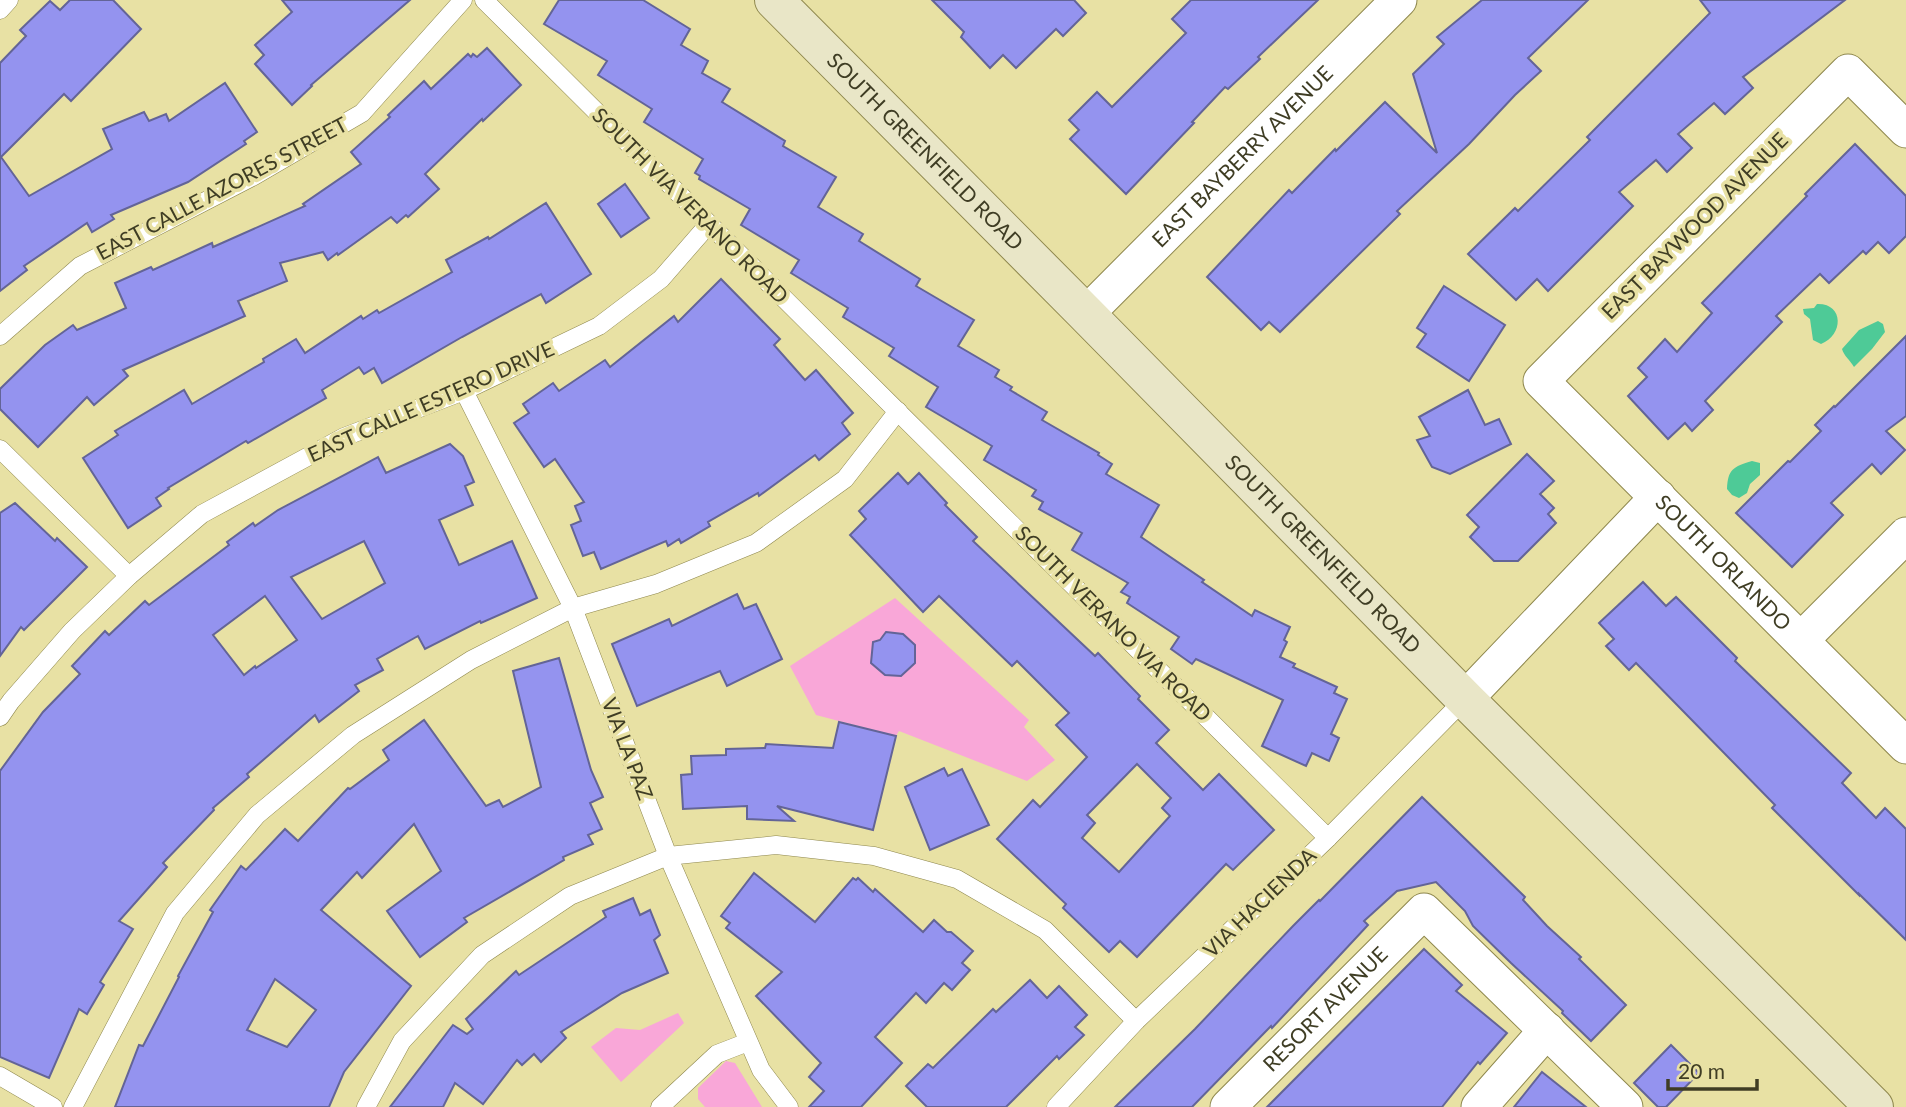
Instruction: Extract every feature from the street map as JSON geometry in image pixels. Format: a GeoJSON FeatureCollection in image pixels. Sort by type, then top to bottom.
{"type":"FeatureCollection","features":[{"type":"Feature","properties":{"kind":"main road","name":"SOUTH GREENFIELD ROAD"},"geometry":{"type":"LineString","coordinates":[[774,0],[1465,699],[1874,1107]]}},
{"type":"Feature","properties":{"kind":"street","name":"EAST BAYBERRY AVENUE"},"geometry":{"type":"LineString","coordinates":[[1086,314],[1399,0]]}},
{"type":"Feature","properties":{"kind":"street","name":"EAST BAYWOOD AVENUE"},"geometry":{"type":"LineString","coordinates":[[1541,381],[1848,72],[1906,130]]}},
{"type":"Feature","properties":{"kind":"street","name":"SOUTH ORLANDO"},"geometry":{"type":"LineString","coordinates":[[1541,381],[1906,746]]}},
{"type":"Feature","properties":{"kind":"street"},"geometry":{"type":"LineString","coordinates":[[1465,699],[1658,497]]}},
{"type":"Feature","properties":{"kind":"street"},"geometry":{"type":"LineString","coordinates":[[1801,640],[1906,535]]}},
{"type":"Feature","properties":{"kind":"street","name":"RESORT AVENUE"},"geometry":{"type":"LineString","coordinates":[[1228,1107],[1424,911],[1547,1030]]}},
{"type":"Feature","properties":{"kind":"street"},"geometry":{"type":"LineString","coordinates":[[1479,1107],[1547,1030],[1625,1107]]}},
{"type":"Feature","properties":{"kind":"lane"},"geometry":{"type":"LineString","coordinates":[[0,10],[9,0]]}},
{"type":"Feature","properties":{"kind":"lane","name":"EAST CALLE AZORES STREET"},"geometry":{"type":"LineString","coordinates":[[0,336],[80,266],[254,176],[362,113],[463,0]]}},
{"type":"Feature","properties":{"kind":"lane","name":"SOUTH VIA VERANO ROAD"},"geometry":{"type":"LineString","coordinates":[[484,0],[898,411]]}},
{"type":"Feature","properties":{"kind":"lane","name":"EAST CALLE ESTERO DRIVE"},"geometry":{"type":"LineString","coordinates":[[0,718],[11,701],[72,631],[129,576],[202,514],[344,437],[464,391],[599,326],[661,279],[708,225]]}},
{"type":"Feature","properties":{"kind":"lane","name":"VIA LA PAZ"},"geometry":{"type":"LineString","coordinates":[[464,391],[573,608],[668,856],[748,1042],[761,1070],[789,1107]]}},
{"type":"Feature","properties":{"kind":"lane"},"geometry":{"type":"LineString","coordinates":[[73,1107],[175,913],[257,815],[353,735],[471,660],[573,608],[656,584],[756,543],[845,479],[898,411]]}},
{"type":"Feature","properties":{"kind":"lane","name":"SOUTH VERANO VIA ROAD"},"geometry":{"type":"LineString","coordinates":[[898,411],[1328,838]]}},
{"type":"Feature","properties":{"kind":"lane"},"geometry":{"type":"LineString","coordinates":[[0,449],[129,576]]}},
{"type":"Feature","properties":{"kind":"lane","name":"VIA HACIENDA"},"geometry":{"type":"LineString","coordinates":[[1056,1107],[1136,1021],[1328,838],[1465,699]]}},
{"type":"Feature","properties":{"kind":"lane"},"geometry":{"type":"LineString","coordinates":[[366,1107],[402,1041],[482,955],[570,895],[668,856],[776,845],[874,856],[957,879],[1045,930],[1136,1021]]}},
{"type":"Feature","properties":{"kind":"lane"},"geometry":{"type":"LineString","coordinates":[[660,1107],[718,1054],[748,1042]]}},
{"type":"Feature","properties":{"kind":"lane"},"geometry":{"type":"LineString","coordinates":[[0,1076],[52,1107]]}},
{"type":"Feature","properties":{"kind":"shaded area"},"geometry":{"type":"Polygon","coordinates":[[[1817,304],[1832,309],[1838,320],[1834,334],[1821,344],[1813,340],[1810,319],[1803,309],[1814,308],[1817,304]]]}},
{"type":"Feature","properties":{"kind":"shaded area"},"geometry":{"type":"Polygon","coordinates":[[[1878,321],[1883,324],[1885,332],[1854,367],[1842,349],[1859,330],[1878,321]]]}},
{"type":"Feature","properties":{"kind":"shaded area"},"geometry":{"type":"Polygon","coordinates":[[[1752,461],[1760,463],[1760,475],[1750,484],[1747,493],[1739,498],[1732,495],[1727,489],[1730,473],[1736,467],[1752,461]]]}},
{"type":"Feature","properties":{"kind":"shaded area"},"geometry":{"type":"Polygon","coordinates":[[[895,598],[1029,720],[1024,727],[1055,760],[1027,781],[899,731],[896,736],[816,715],[790,666],[895,598]],[[886,632],[878,641],[871,663],[885,675],[901,676],[915,663],[915,645],[903,634],[886,632]]]}},
{"type":"Feature","properties":{"kind":"shaded area"},"geometry":{"type":"Polygon","coordinates":[[[678,1013],[684,1023],[621,1082],[591,1047],[616,1028],[640,1030],[678,1013]]]}},
{"type":"Feature","properties":{"kind":"shaded area"},"geometry":{"type":"Polygon","coordinates":[[[726,1061],[735,1063],[762,1107],[705,1107],[698,1099],[698,1088],[726,1061]]]}},
{"type":"Feature","properties":{"kind":"building"},"geometry":{"type":"Polygon","coordinates":[[[70,0],[113,0],[141,29],[71,101],[64,94],[1,157],[29,196],[112,149],[103,129],[144,112],[149,121],[166,114],[169,121],[225,83],[257,132],[244,141],[246,144],[188,182],[111,215],[114,219],[92,232],[87,223],[24,266],[27,270],[0,291],[0,63],[26,36],[20,30],[50,1],[60,10],[70,0]]]}},
{"type":"Feature","properties":{"kind":"building"},"geometry":{"type":"Polygon","coordinates":[[[282,0],[410,0],[311,85],[292,105],[255,64],[264,55],[255,45],[292,12],[282,0]]]}},
{"type":"Feature","properties":{"kind":"building"},"geometry":{"type":"Polygon","coordinates":[[[559,0],[643,0],[690,29],[681,45],[708,61],[702,73],[730,89],[722,102],[785,141],[783,146],[836,177],[818,207],[863,234],[859,241],[920,279],[916,286],[974,320],[958,346],[999,370],[995,377],[1012,387],[1010,390],[1047,412],[1042,420],[1099,453],[1098,455],[1112,464],[1106,474],[1159,505],[1141,537],[1252,616],[1255,610],[1290,627],[1280,657],[1295,664],[1293,667],[1337,687],[1334,693],[1347,699],[1331,734],[1339,738],[1329,761],[1312,753],[1306,766],[1262,746],[1283,700],[1196,659],[1192,664],[1171,649],[1179,637],[1127,603],[1130,597],[1121,592],[1128,583],[1072,550],[1082,533],[1039,509],[1043,502],[1032,496],[1036,490],[984,460],[992,446],[926,407],[938,387],[889,356],[894,348],[843,317],[848,308],[791,273],[799,260],[741,225],[750,209],[699,179],[700,176],[695,173],[703,159],[644,122],[652,109],[598,75],[607,61],[544,24],[559,0]]]}},
{"type":"Feature","properties":{"kind":"building"},"geometry":{"type":"Polygon","coordinates":[[[932,0],[1074,0],[1086,13],[1063,36],[1056,29],[1016,68],[1003,55],[990,68],[961,37],[964,32],[932,0]]]}},
{"type":"Feature","properties":{"kind":"building"},"geometry":{"type":"Polygon","coordinates":[[[1191,0],[1318,0],[1228,89],[1225,87],[1126,194],[1070,139],[1079,130],[1069,120],[1097,92],[1112,107],[1186,33],[1172,19],[1191,0]]]}},
{"type":"Feature","properties":{"kind":"building"},"geometry":{"type":"Polygon","coordinates":[[[1482,0],[1588,0],[1528,58],[1541,71],[1469,144],[1397,211],[1400,214],[1280,332],[1269,322],[1261,330],[1207,277],[1289,190],[1292,193],[1385,102],[1437,153],[1413,74],[1444,44],[1437,37],[1482,0]]]}},
{"type":"Feature","properties":{"kind":"building"},"geometry":{"type":"Polygon","coordinates":[[[1700,0],[1845,0],[1743,77],[1753,88],[1725,114],[1714,103],[1678,134],[1692,148],[1667,172],[1656,160],[1619,192],[1633,206],[1548,291],[1537,279],[1516,300],[1468,254],[1515,208],[1518,211],[1590,140],[1587,137],[1710,13],[1700,0]]]}},
{"type":"Feature","properties":{"kind":"building"},"geometry":{"type":"Polygon","coordinates":[[[487,48],[521,85],[425,174],[439,189],[408,217],[406,215],[397,223],[391,217],[328,260],[323,252],[280,263],[287,281],[238,301],[245,316],[123,370],[128,376],[94,405],[87,397],[38,447],[0,409],[0,389],[45,345],[73,325],[77,330],[126,308],[115,283],[151,267],[153,270],[212,243],[213,247],[305,206],[303,204],[361,164],[351,152],[390,117],[388,115],[424,81],[431,89],[468,54],[477,57],[487,48]]]}},
{"type":"Feature","properties":{"kind":"building"},"geometry":{"type":"Polygon","coordinates":[[[1855,144],[1906,196],[1906,236],[1889,253],[1878,242],[1866,254],[1863,251],[1829,283],[1820,274],[1776,316],[1782,322],[1705,401],[1713,410],[1692,431],[1685,423],[1668,439],[1628,396],[1647,377],[1638,368],[1665,339],[1677,352],[1712,313],[1702,303],[1855,144]]]}},
{"type":"Feature","properties":{"kind":"building"},"geometry":{"type":"Polygon","coordinates":[[[625,184],[649,218],[621,237],[598,204],[625,184]]]}},
{"type":"Feature","properties":{"kind":"building"},"geometry":{"type":"Polygon","coordinates":[[[546,203],[591,274],[546,303],[541,294],[382,383],[374,368],[364,374],[359,367],[322,390],[326,398],[248,443],[246,441],[168,488],[156,498],[161,506],[128,528],[83,458],[118,435],[115,431],[184,390],[192,404],[264,362],[263,359],[296,339],[305,353],[361,316],[363,319],[377,310],[379,313],[452,272],[446,260],[488,237],[489,239],[546,203]]]}},
{"type":"Feature","properties":{"kind":"building"},"geometry":{"type":"Polygon","coordinates":[[[721,279],[780,339],[774,345],[805,380],[816,370],[853,413],[842,423],[850,434],[819,460],[815,455],[759,496],[758,493],[708,522],[710,526],[681,543],[679,539],[668,546],[666,541],[601,569],[594,552],[583,556],[571,525],[581,521],[575,506],[584,502],[555,459],[544,467],[514,423],[529,413],[523,404],[553,383],[559,391],[605,360],[610,367],[674,316],[678,322],[721,279]]]}},
{"type":"Feature","properties":{"kind":"building"},"geometry":{"type":"Polygon","coordinates":[[[1444,286],[1505,325],[1469,381],[1417,347],[1426,334],[1417,328],[1444,286]]]}},
{"type":"Feature","properties":{"kind":"building"},"geometry":{"type":"Polygon","coordinates":[[[1906,336],[1906,416],[1886,431],[1905,450],[1881,474],[1872,464],[1831,503],[1843,515],[1792,567],[1736,513],[1821,431],[1815,425],[1906,336]]]}},
{"type":"Feature","properties":{"kind":"building"},"geometry":{"type":"Polygon","coordinates":[[[1468,390],[1485,425],[1499,419],[1511,444],[1450,474],[1432,467],[1417,440],[1430,436],[1419,417],[1468,390]]]}},
{"type":"Feature","properties":{"kind":"building"},"geometry":{"type":"Polygon","coordinates":[[[450,444],[463,456],[474,482],[465,486],[473,505],[439,520],[459,565],[512,541],[537,598],[481,623],[480,621],[425,649],[418,636],[377,659],[383,670],[355,685],[359,691],[319,722],[315,715],[247,774],[249,777],[213,808],[163,863],[167,867],[119,921],[133,929],[100,982],[104,985],[87,1014],[79,1009],[49,1078],[0,1057],[0,771],[43,712],[80,674],[72,666],[105,631],[109,635],[145,601],[149,605],[229,545],[227,542],[253,523],[255,526],[278,510],[378,457],[386,473],[450,444]],[[364,541],[291,577],[322,619],[385,583],[364,541]],[[265,596],[213,635],[244,675],[297,640],[265,596]]]}},
{"type":"Feature","properties":{"kind":"building"},"geometry":{"type":"Polygon","coordinates":[[[1527,454],[1554,481],[1540,494],[1554,508],[1548,514],[1556,523],[1518,561],[1494,561],[1470,537],[1479,527],[1467,515],[1527,454]]]}},
{"type":"Feature","properties":{"kind":"building"},"geometry":{"type":"Polygon","coordinates":[[[898,473],[908,484],[919,473],[947,503],[945,505],[977,537],[973,541],[1095,656],[1098,653],[1140,696],[1138,699],[1169,730],[1156,743],[1203,790],[1219,774],[1274,830],[1233,870],[1226,864],[1137,957],[1120,941],[1109,952],[1063,908],[1066,904],[997,839],[1033,800],[1040,807],[1087,757],[1056,725],[1069,713],[1017,661],[1012,666],[939,596],[923,612],[850,535],[866,519],[859,511],[898,473]],[[1137,764],[1087,815],[1095,823],[1082,838],[1119,872],[1170,816],[1162,808],[1171,798],[1137,764]]]}},
{"type":"Feature","properties":{"kind":"building"},"geometry":{"type":"Polygon","coordinates":[[[15,503],[87,567],[24,630],[21,627],[0,656],[0,513],[15,503]]]}},
{"type":"Feature","properties":{"kind":"building"},"geometry":{"type":"Polygon","coordinates":[[[1643,582],[1666,606],[1676,597],[1737,658],[1735,661],[1851,773],[1842,783],[1876,818],[1885,808],[1906,829],[1906,940],[1772,808],[1775,805],[1636,663],[1629,670],[1606,646],[1614,639],[1599,623],[1643,582]]]}},
{"type":"Feature","properties":{"kind":"building"},"geometry":{"type":"Polygon","coordinates":[[[737,594],[744,609],[756,604],[782,659],[727,686],[720,671],[637,706],[612,644],[669,619],[672,626],[737,594]]]}},
{"type":"Feature","properties":{"kind":"building"},"geometry":{"type":"Polygon","coordinates":[[[886,632],[903,634],[915,645],[915,663],[901,676],[885,675],[871,663],[873,642],[880,640],[886,632]]]}},
{"type":"Feature","properties":{"kind":"building"},"geometry":{"type":"Polygon","coordinates":[[[559,658],[591,770],[603,797],[590,803],[602,829],[588,835],[593,844],[563,857],[564,860],[464,918],[467,922],[420,957],[387,911],[441,871],[414,824],[362,878],[357,872],[321,910],[411,986],[344,1072],[329,1107],[115,1107],[139,1045],[143,1046],[213,912],[210,910],[241,866],[246,870],[285,829],[298,841],[348,788],[389,760],[383,750],[424,720],[486,806],[499,800],[503,807],[541,787],[513,671],[559,658]],[[275,979],[247,1030],[287,1047],[316,1010],[275,979]]]}},
{"type":"Feature","properties":{"kind":"building"},"geometry":{"type":"Polygon","coordinates":[[[839,722],[896,736],[873,830],[777,806],[794,821],[747,819],[747,806],[683,809],[681,775],[692,774],[691,756],[726,755],[726,749],[765,748],[766,744],[833,748],[839,722]]]}},
{"type":"Feature","properties":{"kind":"building"},"geometry":{"type":"Polygon","coordinates":[[[944,768],[948,776],[962,769],[989,825],[930,850],[905,787],[944,768]]]}},
{"type":"Feature","properties":{"kind":"building"},"geometry":{"type":"Polygon","coordinates":[[[1422,797],[1525,897],[1523,900],[1547,926],[1581,957],[1579,959],[1626,1005],[1591,1041],[1473,926],[1465,911],[1436,882],[1397,891],[1364,921],[1368,925],[1272,1028],[1271,1026],[1192,1107],[1115,1107],[1195,1029],[1422,797]]]}},
{"type":"Feature","properties":{"kind":"building"},"geometry":{"type":"Polygon","coordinates":[[[754,873],[815,922],[853,878],[858,878],[873,892],[875,889],[923,932],[934,920],[973,951],[962,963],[970,970],[952,990],[944,983],[926,1003],[916,993],[875,1037],[902,1063],[861,1107],[809,1107],[824,1091],[809,1077],[821,1063],[756,996],[782,972],[726,928],[730,923],[721,916],[754,873]]]}},
{"type":"Feature","properties":{"kind":"building"},"geometry":{"type":"Polygon","coordinates":[[[633,898],[640,915],[650,910],[660,935],[654,940],[668,973],[622,993],[561,1032],[566,1038],[541,1062],[534,1054],[522,1065],[517,1060],[483,1104],[455,1083],[443,1107],[390,1107],[453,1025],[467,1034],[473,1029],[466,1019],[516,971],[519,975],[606,917],[603,911],[633,898]]]}},
{"type":"Feature","properties":{"kind":"building"},"geometry":{"type":"Polygon","coordinates":[[[1424,949],[1462,985],[1456,991],[1507,1033],[1480,1064],[1478,1062],[1442,1107],[1267,1107],[1424,949]]]}},
{"type":"Feature","properties":{"kind":"building"},"geometry":{"type":"Polygon","coordinates":[[[1030,980],[1047,998],[1059,986],[1087,1015],[1075,1027],[1084,1035],[1059,1059],[1057,1056],[1006,1107],[927,1107],[906,1086],[928,1064],[933,1068],[993,1009],[996,1012],[1030,980]]]}},
{"type":"Feature","properties":{"kind":"building"},"geometry":{"type":"Polygon","coordinates":[[[1671,1045],[1699,1073],[1666,1107],[1658,1107],[1634,1083],[1671,1045]]]}},
{"type":"Feature","properties":{"kind":"building"},"geometry":{"type":"Polygon","coordinates":[[[1542,1072],[1586,1107],[1514,1107],[1542,1072]]]}}]}
